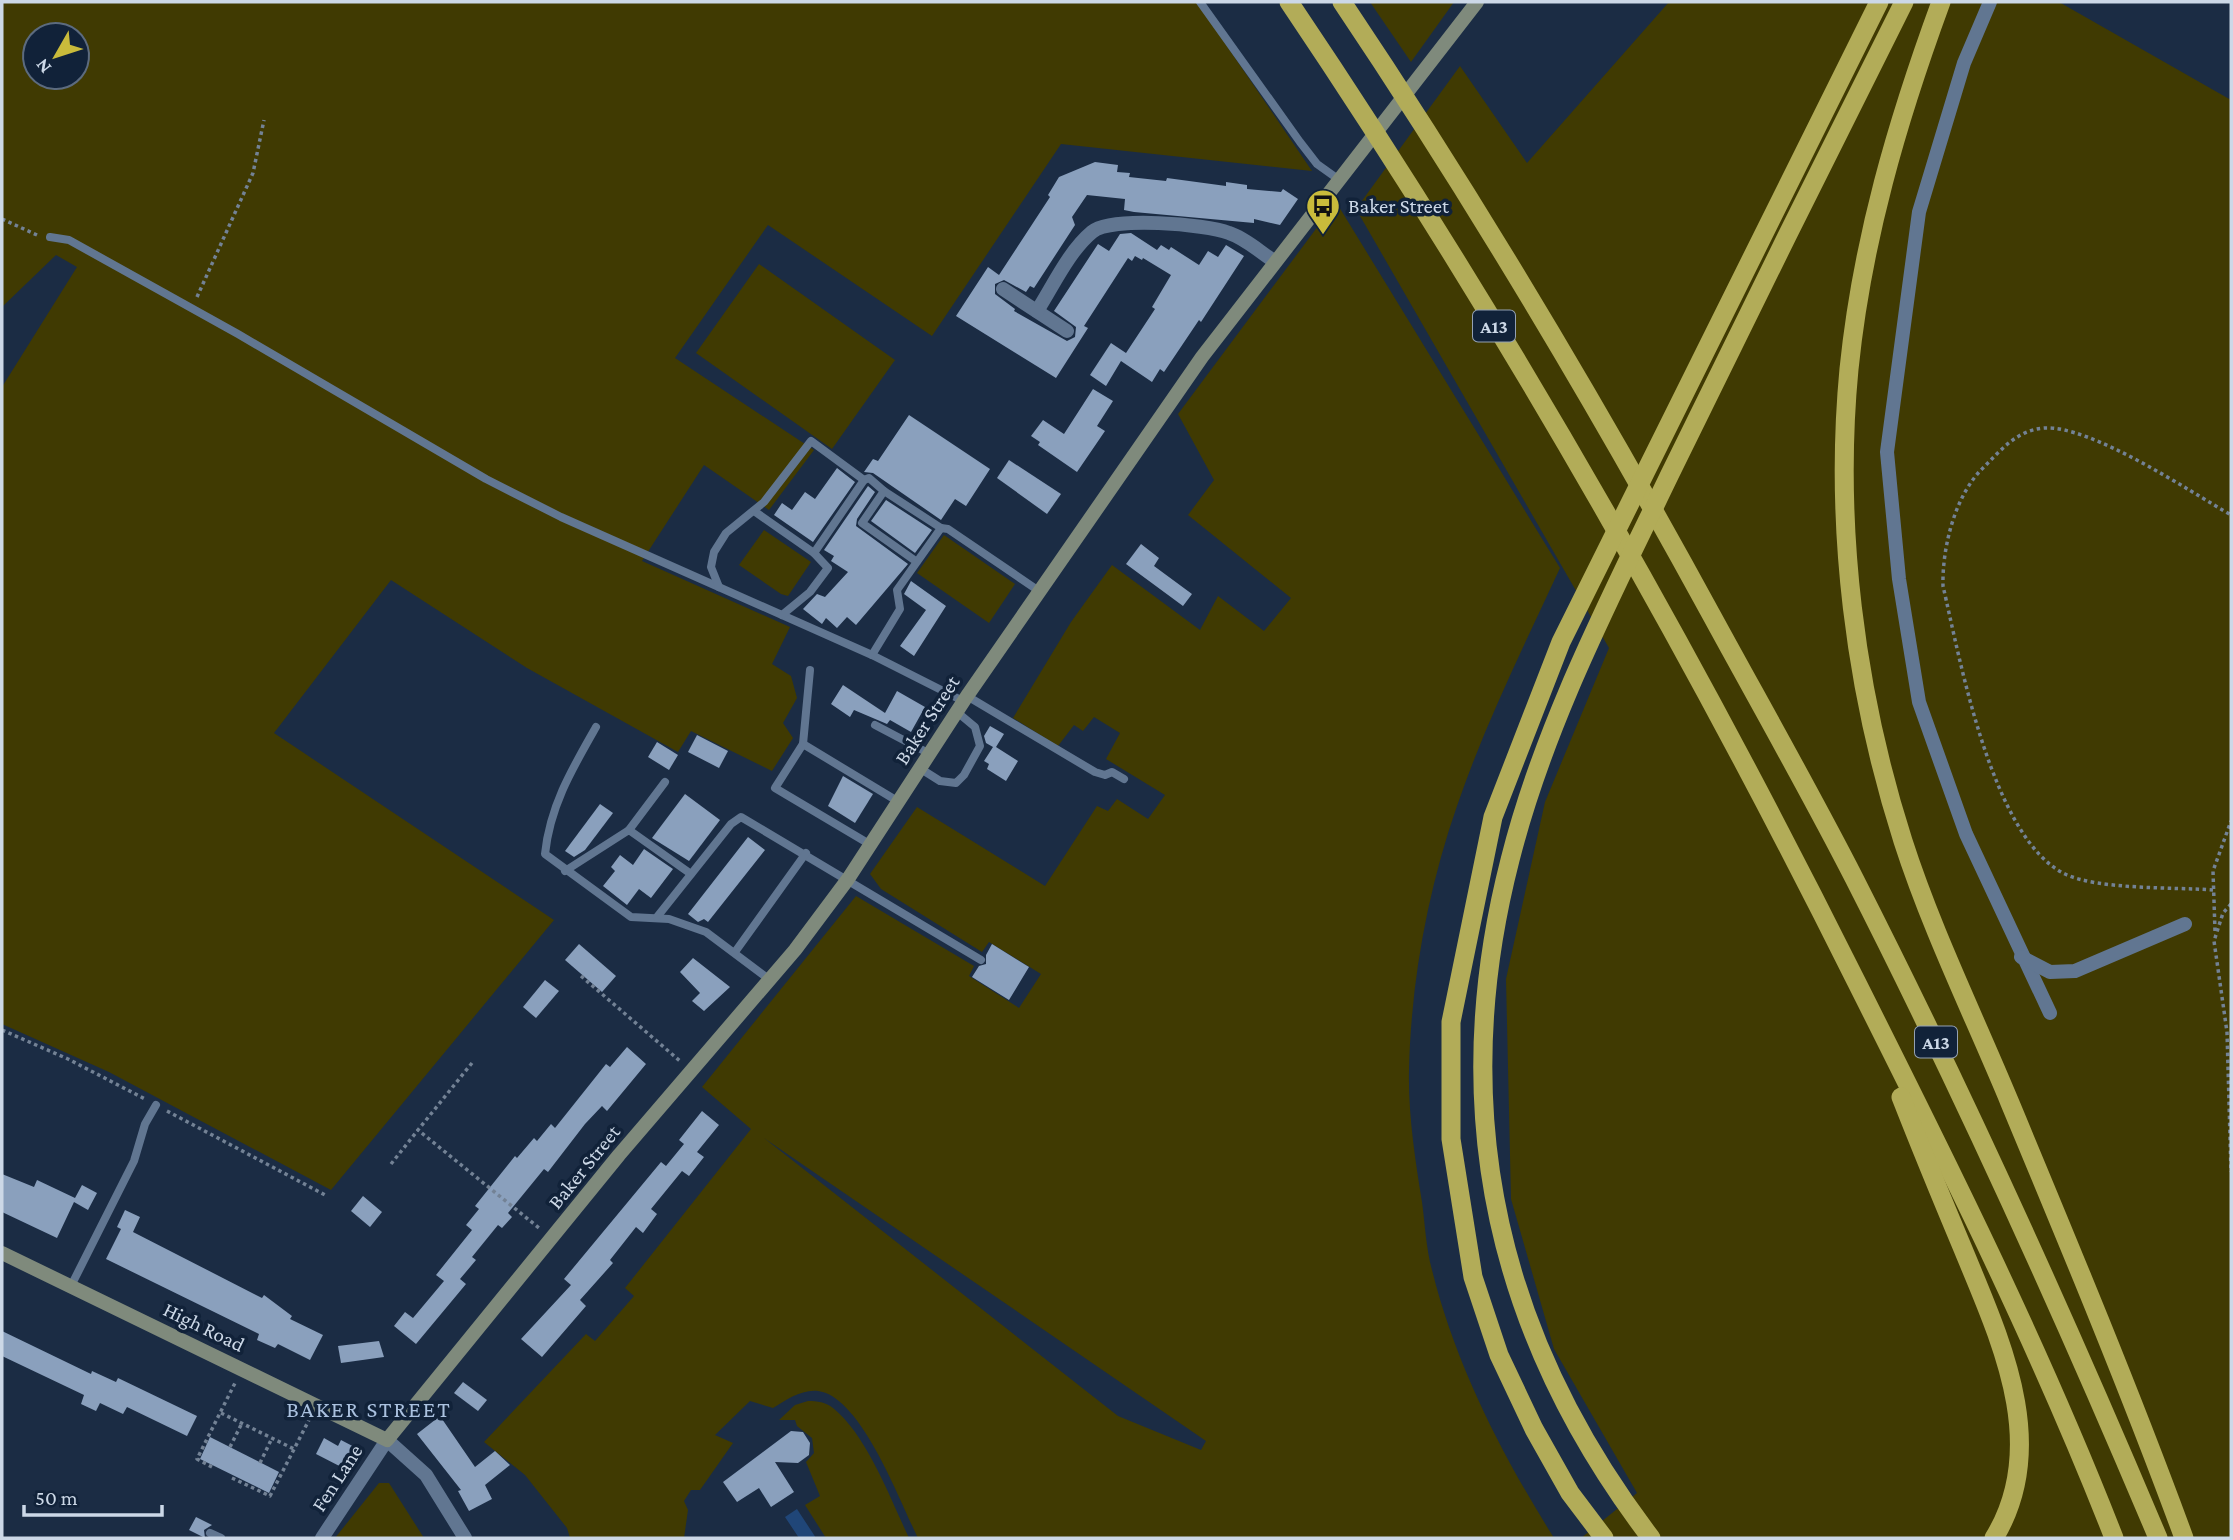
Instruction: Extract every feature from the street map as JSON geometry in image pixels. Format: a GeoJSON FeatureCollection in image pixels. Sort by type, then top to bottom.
{"type":"FeatureCollection","features":[{"type":"Feature","properties":{"kind":"highway","name":"A13"},"geometry":{"type":"LineString","coordinates":[[1289,2],[1407,179],[1660,608],[1767,803],[1833,931],[2023,1324],[2114,1538]]}},
{"type":"Feature","properties":{"kind":"highway","name":"A13"},"geometry":{"type":"LineString","coordinates":[[1342,2],[1433,143],[1604,422],[1683,560],[1852,874],[1942,1054],[2059,1307],[2158,1538]]}},
{"type":"Feature","properties":{"kind":"highway"},"geometry":{"type":"LineString","coordinates":[[1604,1538],[1570,1493],[1534,1429],[1499,1355],[1473,1277],[1451,1139],[1454,1009],[1493,817],[1561,642],[1879,2]]}},
{"type":"Feature","properties":{"kind":"highway"},"geometry":{"type":"LineString","coordinates":[[1651,1538],[1615,1490],[1580,1435],[1527,1322],[1515,1283],[1496,1210],[1486,1139],[1482,1062],[1489,965],[1510,859],[1541,759],[1562,708],[1604,612],[1686,442],[1904,2]]}},
{"type":"Feature","properties":{"kind":"highway"},"geometry":{"type":"LineString","coordinates":[[1941,2],[1887,162],[1866,254],[1855,324],[1849,372],[1845,477],[1857,640],[1888,790],[1923,894],[2143,1426],[2184,1538]]}},
{"type":"Feature","properties":{"kind":"highway"},"geometry":{"type":"LineString","coordinates":[[1833,931],[1995,1328],[2010,1372],[2019,1415],[2017,1480],[2011,1504],[1994,1538]]}},
{"type":"Feature","properties":{"kind":"main road","name":"Baker Street"},"geometry":{"type":"LineString","coordinates":[[387,1440],[692,1071],[771,980],[848,879],[962,703],[1202,357],[1477,2]]}},
{"type":"Feature","properties":{"kind":"main road","name":"High Road"},"geometry":{"type":"LineString","coordinates":[[2,1253],[387,1440]]}},
{"type":"Feature","properties":{"kind":"street"},"geometry":{"type":"LineString","coordinates":[[1990,2],[1964,63],[1919,212],[1887,452],[1899,579],[1919,702],[1966,834],[2021,957],[2050,1013]]}},
{"type":"Feature","properties":{"kind":"street"},"geometry":{"type":"LineString","coordinates":[[1037,311],[1081,244],[1093,231],[1107,225],[1128,221],[1225,231],[1274,261]]}},
{"type":"Feature","properties":{"kind":"street"},"geometry":{"type":"LineString","coordinates":[[1003,289],[1068,331]]}},
{"type":"Feature","properties":{"kind":"street"},"geometry":{"type":"LineString","coordinates":[[2021,957],[2050,972],[2075,971],[2185,924]]}},
{"type":"Feature","properties":{"kind":"street"},"geometry":{"type":"LineString","coordinates":[[387,1440],[426,1475],[465,1538]]}},
{"type":"Feature","properties":{"kind":"street","name":"Fen Lane"},"geometry":{"type":"LineString","coordinates":[[322,1538],[387,1440]]}},
{"type":"Feature","properties":{"kind":"lane"},"geometry":{"type":"LineString","coordinates":[[1200,2],[1317,164],[1338,179]]}},
{"type":"Feature","properties":{"kind":"lane"},"geometry":{"type":"LineString","coordinates":[[50,237],[69,240],[192,308],[486,479],[561,517],[872,655],[1095,772],[1105,775],[1112,772],[1125,779]]}},
{"type":"Feature","properties":{"kind":"lane"},"geometry":{"type":"LineString","coordinates":[[719,587],[711,567],[714,552],[726,533],[754,511],[811,441],[864,480]]}},
{"type":"Feature","properties":{"kind":"lane"},"geometry":{"type":"LineString","coordinates":[[814,553],[864,480],[869,478],[884,491],[942,528],[948,529],[1039,592]]}},
{"type":"Feature","properties":{"kind":"lane"},"geometry":{"type":"LineString","coordinates":[[884,491],[862,523],[917,562]]}},
{"type":"Feature","properties":{"kind":"lane"},"geometry":{"type":"LineString","coordinates":[[754,511],[814,553],[828,568],[810,592],[782,615]]}},
{"type":"Feature","properties":{"kind":"lane"},"geometry":{"type":"LineString","coordinates":[[872,655],[900,609],[897,590],[942,528]]}},
{"type":"Feature","properties":{"kind":"lane"},"geometry":{"type":"LineString","coordinates":[[810,670],[803,744],[775,788],[871,845]]}},
{"type":"Feature","properties":{"kind":"lane"},"geometry":{"type":"LineString","coordinates":[[921,769],[940,781],[956,783],[964,775],[980,746],[975,727],[962,703]]}},
{"type":"Feature","properties":{"kind":"lane"},"geometry":{"type":"LineString","coordinates":[[875,724],[930,754]]}},
{"type":"Feature","properties":{"kind":"lane"},"geometry":{"type":"LineString","coordinates":[[596,727],[560,790],[547,835],[545,854],[631,917],[657,917],[706,932],[771,980]]}},
{"type":"Feature","properties":{"kind":"lane"},"geometry":{"type":"LineString","coordinates":[[803,744],[899,802]]}},
{"type":"Feature","properties":{"kind":"lane"},"geometry":{"type":"LineString","coordinates":[[565,871],[629,830],[665,782]]}},
{"type":"Feature","properties":{"kind":"lane"},"geometry":{"type":"LineString","coordinates":[[657,917],[731,824],[741,817],[806,853],[981,960]]}},
{"type":"Feature","properties":{"kind":"lane"},"geometry":{"type":"LineString","coordinates":[[629,830],[691,874]]}},
{"type":"Feature","properties":{"kind":"lane"},"geometry":{"type":"LineString","coordinates":[[735,952],[806,853]]}},
{"type":"Feature","properties":{"kind":"lane"},"geometry":{"type":"LineString","coordinates":[[71,1286],[134,1161],[145,1124],[156,1105]]}},
{"type":"Feature","properties":{"kind":"lane"},"geometry":{"type":"LineString","coordinates":[[210,1533],[221,1538]]}},
{"type":"Feature","properties":{"kind":"path"},"geometry":{"type":"LineString","coordinates":[[192,308],[253,173],[264,120]]}},
{"type":"Feature","properties":{"kind":"path"},"geometry":{"type":"LineString","coordinates":[[2,219],[34,234],[50,237]]}},
{"type":"Feature","properties":{"kind":"path"},"geometry":{"type":"LineString","coordinates":[[2213,890],[2099,883],[2064,874],[2034,848],[2012,813],[1979,740],[1942,586],[1942,563],[1960,503],[1977,474],[2014,437],[2043,428],[2068,430],[2101,443],[2231,515]]}},
{"type":"Feature","properties":{"kind":"path"},"geometry":{"type":"LineString","coordinates":[[2231,821],[2213,871],[2215,962],[2228,1032],[2231,1172]]}},
{"type":"Feature","properties":{"kind":"path"},"geometry":{"type":"LineString","coordinates":[[2216,936],[2223,913],[2231,904]]}},
{"type":"Feature","properties":{"kind":"path"},"geometry":{"type":"LineString","coordinates":[[581,976],[692,1071]]}},
{"type":"Feature","properties":{"kind":"path"},"geometry":{"type":"LineString","coordinates":[[391,1164],[472,1063]]}},
{"type":"Feature","properties":{"kind":"path"},"geometry":{"type":"LineString","coordinates":[[418,1130],[552,1239]]}},
{"type":"Feature","properties":{"kind":"path"},"geometry":{"type":"LineString","coordinates":[[212,1467],[197,1459],[241,1369]]}},
{"type":"Feature","properties":{"kind":"path"},"geometry":{"type":"LineString","coordinates":[[232,1478],[270,1496],[316,1405]]}},
{"type":"Feature","properties":{"kind":"path"},"geometry":{"type":"LineString","coordinates":[[220,1412],[294,1449]]}},
{"type":"Feature","properties":{"kind":"path"},"geometry":{"type":"LineString","coordinates":[[230,1447],[242,1423]]}},
{"type":"Feature","properties":{"kind":"path"},"geometry":{"type":"LineString","coordinates":[[260,1462],[272,1438]]}},
{"type":"Feature","properties":{"kind":"shaded area"},"geometry":{"type":"Polygon","coordinates":[[[2,2],[1197,2],[1312,171],[1061,144],[932,336],[768,225],[675,358],[814,450],[769,510],[704,465],[642,561],[790,627],[772,664],[791,676],[797,698],[783,723],[793,738],[772,771],[691,731],[678,752],[527,668],[391,580],[274,733],[554,920],[331,1190],[109,1072],[2,1024],[2,387],[77,267],[56,255],[2,307],[2,2]]]}},
{"type":"Feature","properties":{"kind":"shaded area"},"geometry":{"type":"Polygon","coordinates":[[[1370,2],[1454,2],[1411,62],[1370,2]]]}},
{"type":"Feature","properties":{"kind":"shaded area"},"geometry":{"type":"Polygon","coordinates":[[[1669,2],[2059,2],[2231,100],[2231,1538],[1581,1538],[1637,1493],[1554,1349],[1511,1199],[1506,979],[1545,802],[1609,648],[1356,209],[1460,66],[1527,163],[1669,2]]]}},
{"type":"Feature","properties":{"kind":"shaded area"},"geometry":{"type":"Polygon","coordinates":[[[1336,202],[1560,568],[1492,715],[1447,838],[1417,969],[1409,1070],[1413,1136],[1427,1245],[1442,1306],[1482,1409],[1516,1475],[1554,1538],[918,1538],[890,1477],[864,1430],[834,1397],[812,1391],[794,1396],[773,1408],[750,1401],[715,1435],[733,1443],[700,1490],[691,1490],[684,1501],[688,1510],[684,1538],[570,1538],[567,1528],[525,1475],[484,1442],[586,1334],[595,1341],[634,1296],[625,1288],[751,1129],[702,1087],[856,896],[974,966],[969,976],[1019,1008],[1041,974],[989,942],[982,952],[881,889],[870,874],[917,807],[1045,886],[1097,806],[1108,811],[1117,799],[1148,819],[1165,795],[1106,759],[1120,733],[1094,717],[1083,731],[1074,725],[1058,746],[1013,718],[1071,622],[1112,565],[1200,630],[1218,596],[1264,631],[1291,598],[1188,515],[1214,480],[1178,414],[1336,202]],[[764,1138],[1118,1416],[1201,1450],[1206,1441],[764,1138]]]}},
{"type":"Feature","properties":{"kind":"shaded area"},"geometry":{"type":"Polygon","coordinates":[[[759,264],[895,360],[832,449],[696,353],[759,264]]]}},
{"type":"Feature","properties":{"kind":"shaded area"},"geometry":{"type":"Polygon","coordinates":[[[764,530],[811,562],[788,596],[739,565],[764,530]]]}},
{"type":"Feature","properties":{"kind":"shaded area"},"geometry":{"type":"Polygon","coordinates":[[[944,535],[1015,584],[989,623],[917,573],[944,535]]]}},
{"type":"Feature","properties":{"kind":"shaded area"},"geometry":{"type":"Polygon","coordinates":[[[808,1401],[830,1406],[857,1434],[877,1469],[909,1538],[826,1538],[805,1505],[820,1496],[806,1462],[814,1453],[812,1438],[797,1426],[795,1420],[779,1420],[795,1405],[808,1401]]]}},
{"type":"Feature","properties":{"kind":"shaded area"},"geometry":{"type":"Polygon","coordinates":[[[379,1483],[389,1483],[424,1538],[335,1538],[379,1483]]]}},
{"type":"Feature","properties":{"kind":"water"},"geometry":{"type":"Polygon","coordinates":[[[797,1509],[816,1538],[799,1538],[785,1517],[797,1509]]]}},
{"type":"Feature","properties":{"kind":"building"},"geometry":{"type":"Polygon","coordinates":[[[1095,162],[1118,165],[1117,172],[1130,173],[1129,177],[1166,181],[1167,178],[1226,186],[1226,182],[1247,185],[1247,189],[1281,192],[1283,189],[1298,199],[1280,225],[1254,219],[1254,223],[1134,212],[1124,210],[1125,199],[1087,195],[1072,217],[1075,225],[1034,288],[1030,286],[1026,292],[1004,280],[995,284],[995,294],[1015,309],[1014,311],[1067,341],[1075,337],[1076,327],[1054,311],[1098,244],[1109,251],[1120,234],[1131,233],[1157,250],[1161,245],[1169,250],[1171,247],[1199,265],[1208,251],[1218,257],[1226,245],[1244,256],[1201,322],[1199,320],[1164,372],[1160,369],[1152,382],[1121,361],[1106,386],[1090,375],[1111,343],[1126,353],[1155,309],[1152,307],[1171,275],[1143,258],[1142,260],[1135,256],[1132,261],[1128,258],[1084,326],[1088,328],[1056,378],[956,316],[988,267],[999,275],[1050,197],[1048,195],[1059,177],[1095,162]]]}},
{"type":"Feature","properties":{"kind":"building"},"geometry":{"type":"Polygon","coordinates":[[[1093,389],[1113,401],[1097,426],[1105,431],[1077,472],[1038,445],[1040,442],[1031,436],[1043,420],[1064,434],[1093,389]]]}},
{"type":"Feature","properties":{"kind":"building"},"geometry":{"type":"Polygon","coordinates":[[[909,415],[990,469],[966,506],[955,499],[941,520],[873,473],[864,472],[873,459],[878,461],[909,415]]]}},
{"type":"Feature","properties":{"kind":"building"},"geometry":{"type":"Polygon","coordinates":[[[1009,460],[1061,494],[1047,514],[997,478],[1009,460]]]}},
{"type":"Feature","properties":{"kind":"building"},"geometry":{"type":"Polygon","coordinates":[[[837,468],[855,482],[813,542],[774,515],[782,503],[792,510],[805,492],[815,499],[837,468]]]}},
{"type":"Feature","properties":{"kind":"building"},"geometry":{"type":"Polygon","coordinates":[[[868,486],[875,492],[857,519],[856,526],[908,564],[856,625],[847,617],[837,628],[826,618],[822,624],[803,609],[817,594],[825,597],[848,572],[831,561],[834,556],[824,550],[868,486]]]}},
{"type":"Feature","properties":{"kind":"building"},"geometry":{"type":"Polygon","coordinates":[[[886,500],[932,530],[915,553],[871,521],[886,500]]]}},
{"type":"Feature","properties":{"kind":"building"},"geometry":{"type":"Polygon","coordinates":[[[1141,544],[1159,558],[1154,566],[1192,594],[1183,606],[1126,564],[1141,544]]]}},
{"type":"Feature","properties":{"kind":"building"},"geometry":{"type":"Polygon","coordinates":[[[911,581],[946,606],[914,656],[900,646],[926,610],[904,594],[911,581]]]}},
{"type":"Feature","properties":{"kind":"building"},"geometry":{"type":"Polygon","coordinates":[[[843,685],[885,713],[897,691],[925,707],[911,732],[890,720],[887,724],[854,710],[850,717],[831,704],[843,685]]]}},
{"type":"Feature","properties":{"kind":"building"},"geometry":{"type":"Polygon","coordinates":[[[990,726],[1004,734],[996,747],[1018,761],[1006,781],[987,769],[989,764],[984,761],[993,747],[986,743],[984,736],[990,726]]]}},
{"type":"Feature","properties":{"kind":"building"},"geometry":{"type":"Polygon","coordinates":[[[697,735],[728,751],[719,768],[688,752],[697,735]]]}},
{"type":"Feature","properties":{"kind":"building"},"geometry":{"type":"Polygon","coordinates":[[[657,742],[678,755],[669,770],[648,757],[657,742]]]}},
{"type":"Feature","properties":{"kind":"building"},"geometry":{"type":"Polygon","coordinates":[[[843,776],[873,794],[855,823],[828,806],[843,776]]]}},
{"type":"Feature","properties":{"kind":"building"},"geometry":{"type":"Polygon","coordinates":[[[685,794],[720,820],[689,861],[652,838],[685,794]]]}},
{"type":"Feature","properties":{"kind":"building"},"geometry":{"type":"Polygon","coordinates":[[[600,804],[613,813],[585,850],[574,857],[565,851],[600,804]]]}},
{"type":"Feature","properties":{"kind":"building"},"geometry":{"type":"Polygon","coordinates":[[[748,837],[765,850],[708,922],[704,919],[698,922],[688,914],[748,837]]]}},
{"type":"Feature","properties":{"kind":"building"},"geometry":{"type":"Polygon","coordinates":[[[644,849],[673,869],[651,898],[639,889],[627,905],[603,886],[615,871],[611,867],[620,855],[633,865],[644,849]]]}},
{"type":"Feature","properties":{"kind":"building"},"geometry":{"type":"Polygon","coordinates":[[[579,944],[616,976],[602,992],[565,960],[579,944]]]}},
{"type":"Feature","properties":{"kind":"building"},"geometry":{"type":"Polygon","coordinates":[[[992,944],[1029,967],[1009,1000],[972,977],[979,966],[986,964],[986,955],[992,944]]]}},
{"type":"Feature","properties":{"kind":"building"},"geometry":{"type":"Polygon","coordinates":[[[693,958],[730,987],[704,1011],[692,1001],[700,993],[680,972],[693,958]]]}},
{"type":"Feature","properties":{"kind":"building"},"geometry":{"type":"Polygon","coordinates":[[[545,980],[559,991],[536,1018],[523,1007],[545,980]]]}},
{"type":"Feature","properties":{"kind":"building"},"geometry":{"type":"Polygon","coordinates":[[[627,1047],[646,1064],[607,1111],[602,1106],[585,1124],[548,1172],[544,1169],[508,1213],[512,1217],[502,1228],[498,1225],[472,1257],[476,1260],[460,1279],[466,1284],[416,1344],[394,1326],[405,1312],[413,1318],[444,1281],[436,1275],[472,1230],[466,1225],[479,1209],[475,1206],[515,1156],[517,1158],[534,1138],[537,1141],[551,1124],[555,1128],[606,1064],[610,1067],[627,1047]]]}},
{"type":"Feature","properties":{"kind":"building"},"geometry":{"type":"Polygon","coordinates":[[[702,1111],[719,1125],[697,1152],[704,1157],[689,1176],[682,1171],[651,1209],[657,1214],[643,1233],[636,1227],[610,1260],[613,1263],[580,1300],[586,1306],[542,1357],[521,1339],[571,1285],[564,1279],[661,1162],[666,1166],[684,1144],[679,1140],[702,1111]]]}},
{"type":"Feature","properties":{"kind":"building"},"geometry":{"type":"Polygon","coordinates":[[[2,1174],[34,1187],[37,1180],[75,1198],[82,1185],[97,1193],[88,1210],[74,1202],[57,1238],[2,1212],[2,1174]]]}},
{"type":"Feature","properties":{"kind":"building"},"geometry":{"type":"Polygon","coordinates":[[[363,1196],[382,1212],[370,1227],[351,1211],[363,1196]]]}},
{"type":"Feature","properties":{"kind":"building"},"geometry":{"type":"Polygon","coordinates":[[[125,1210],[140,1217],[133,1232],[262,1298],[264,1295],[292,1316],[290,1319],[323,1335],[310,1360],[278,1344],[275,1348],[257,1340],[259,1334],[106,1259],[121,1229],[117,1227],[125,1210]]]}},
{"type":"Feature","properties":{"kind":"building"},"geometry":{"type":"Polygon","coordinates":[[[2,1331],[91,1374],[92,1371],[116,1382],[118,1378],[197,1416],[187,1436],[127,1407],[123,1414],[100,1403],[96,1411],[81,1404],[84,1395],[2,1356],[2,1331]]]}},
{"type":"Feature","properties":{"kind":"building"},"geometry":{"type":"Polygon","coordinates":[[[379,1341],[384,1357],[341,1363],[338,1346],[379,1341]]]}},
{"type":"Feature","properties":{"kind":"building"},"geometry":{"type":"Polygon","coordinates":[[[463,1382],[487,1400],[478,1411],[454,1393],[463,1382]]]}},
{"type":"Feature","properties":{"kind":"building"},"geometry":{"type":"Polygon","coordinates":[[[440,1416],[475,1467],[495,1451],[510,1465],[485,1485],[492,1499],[469,1511],[458,1491],[461,1490],[417,1434],[440,1416]]]}},
{"type":"Feature","properties":{"kind":"building"},"geometry":{"type":"Polygon","coordinates":[[[791,1431],[803,1432],[810,1443],[809,1455],[798,1463],[775,1462],[794,1492],[771,1507],[759,1488],[737,1502],[723,1482],[791,1431]]]}},
{"type":"Feature","properties":{"kind":"building"},"geometry":{"type":"Polygon","coordinates":[[[210,1437],[279,1472],[269,1493],[200,1459],[210,1437]]]}},
{"type":"Feature","properties":{"kind":"building"},"geometry":{"type":"Polygon","coordinates":[[[324,1438],[338,1446],[341,1440],[362,1451],[351,1472],[316,1454],[324,1438]]]}},
{"type":"Feature","properties":{"kind":"building"},"geometry":{"type":"Polygon","coordinates":[[[196,1517],[212,1525],[204,1530],[205,1538],[189,1530],[196,1517]]]}},
{"type":"Feature","properties":{"kind":"place","name":"Baker Street"},"geometry":{"type":"Point","coordinates":[1323,236]}},
{"type":"Feature","properties":{"kind":"district","name":"BAKER STREET"},"geometry":{"type":"Point","coordinates":[369,1409]}}]}
